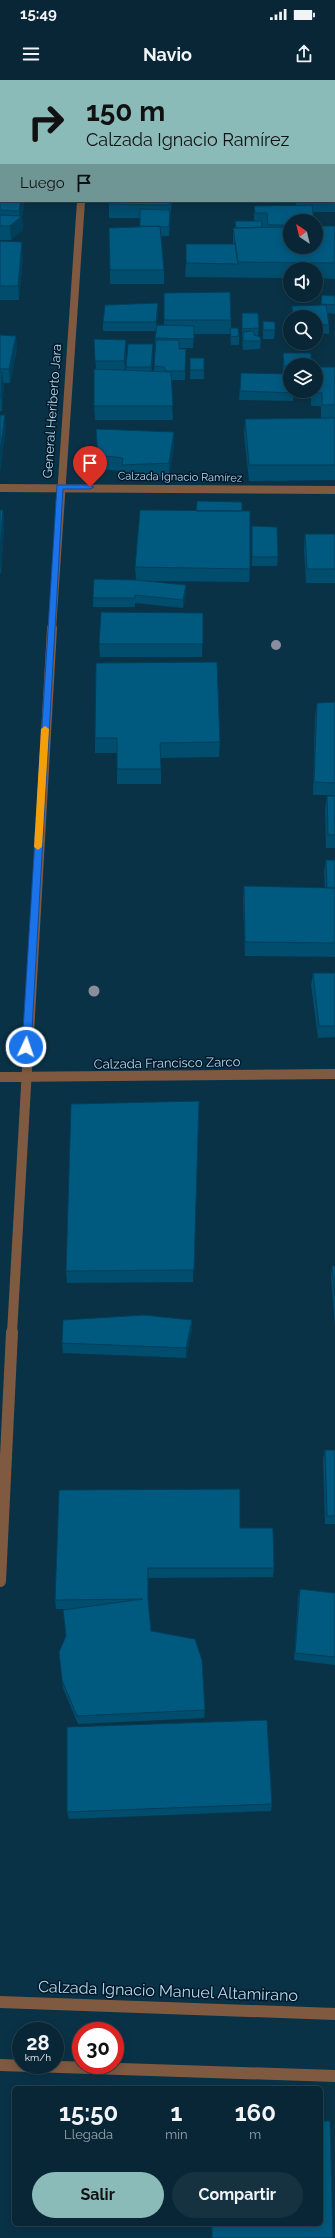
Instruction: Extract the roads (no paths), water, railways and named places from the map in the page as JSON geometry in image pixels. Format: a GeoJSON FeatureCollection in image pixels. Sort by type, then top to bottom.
{"type":"FeatureCollection","features":[{"type":"Feature","properties":{"kind":"street","name":"General Heriberto Jara"},"geometry":{"type":"LineString","coordinates":[[0,1581],[24,1078],[60,487],[81,202]]}},
{"type":"Feature","properties":{"kind":"street","name":"Calzada Ignacio Ramírez"},"geometry":{"type":"LineString","coordinates":[[0,488],[60,487],[335,490]]}},
{"type":"Feature","properties":{"kind":"street","name":"Calzada Francisco Zarco"},"geometry":{"type":"LineString","coordinates":[[0,1078],[335,1074]]}},
{"type":"Feature","properties":{"kind":"street","name":"Calzada Ignacio Manuel Altamirano"},"geometry":{"type":"LineString","coordinates":[[0,2002],[335,2014]]}},
{"type":"Feature","properties":{"kind":"street"},"geometry":{"type":"LineString","coordinates":[[0,2065],[335,2076]]}}]}
